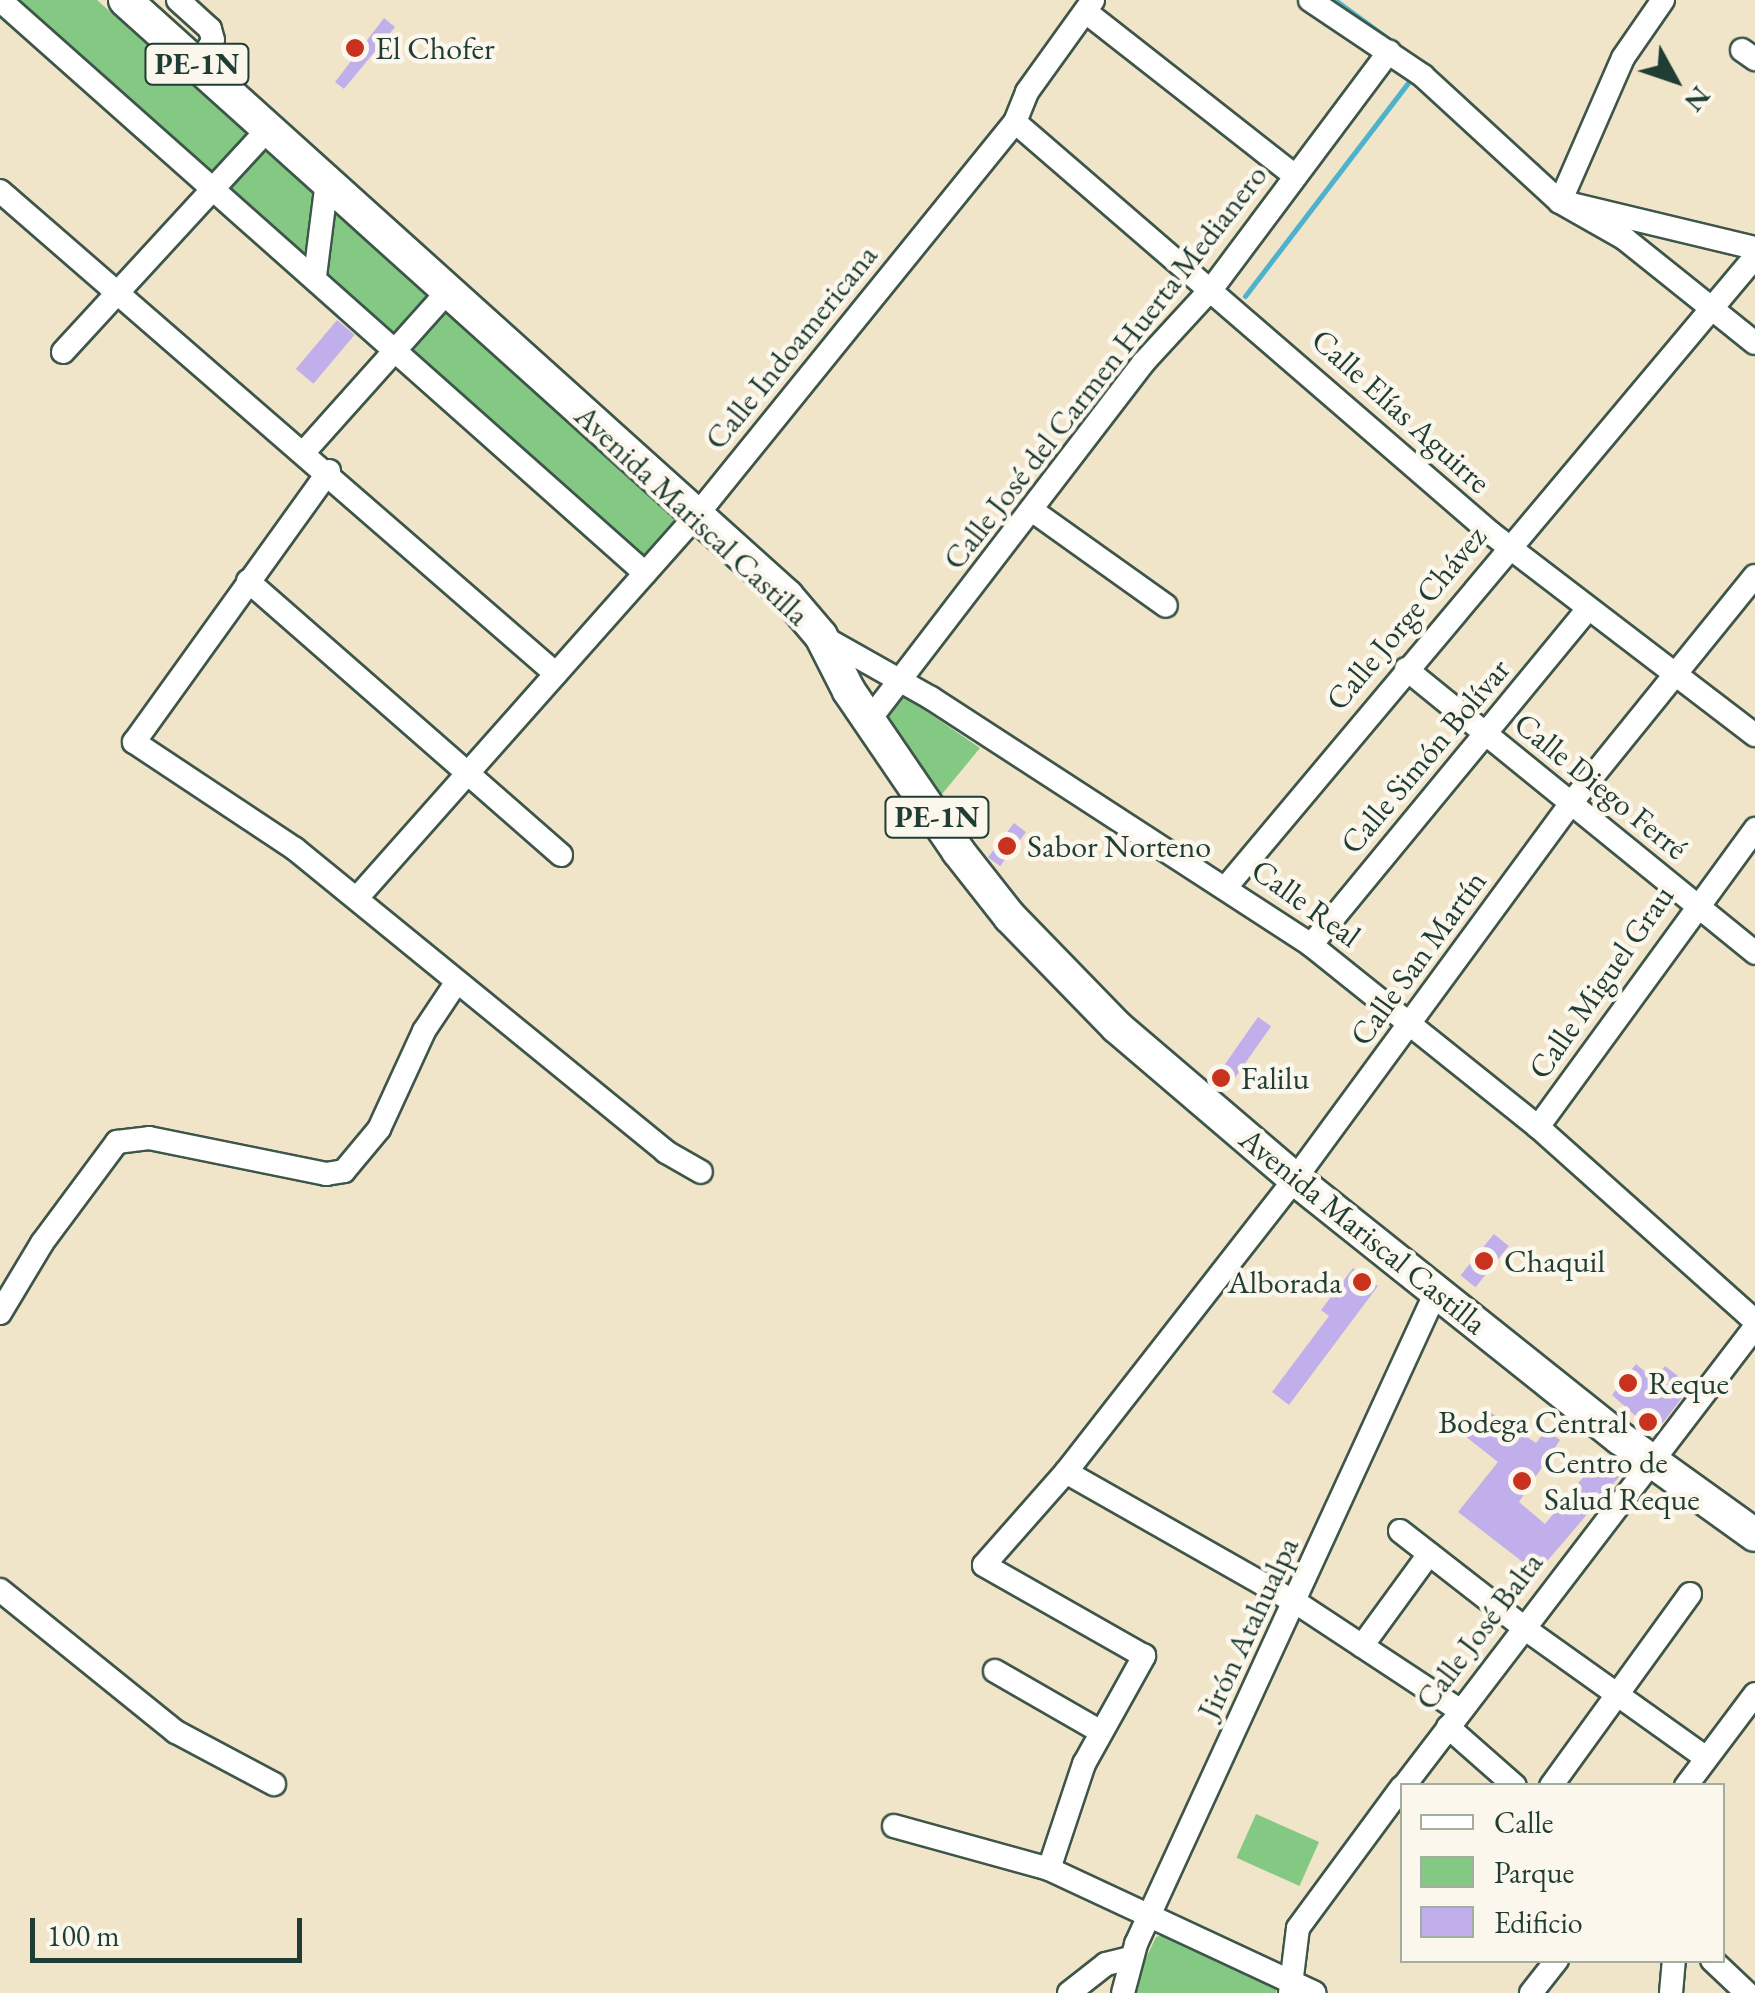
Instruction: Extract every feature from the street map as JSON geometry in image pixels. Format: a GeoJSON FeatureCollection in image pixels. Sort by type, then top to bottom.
{"type":"FeatureCollection","features":[{"type":"Feature","properties":{"kind":"highway","name":"Avenida Mariscal Castilla"},"geometry":{"type":"LineString","coordinates":[[125,0],[787,596],[821,636],[870,719],[1010,917],[1118,1027],[1295,1179],[1652,1463],[1755,1535]]}},
{"type":"Feature","properties":{"kind":"street"},"geometry":{"type":"LineString","coordinates":[[0,0],[397,348],[645,573]]}},
{"type":"Feature","properties":{"kind":"street"},"geometry":{"type":"LineString","coordinates":[[178,0],[210,29],[213,40],[199,65]]}},
{"type":"Feature","properties":{"kind":"street"},"geometry":{"type":"LineString","coordinates":[[1310,0],[1407,65],[1554,196],[1625,239],[1755,342]]}},
{"type":"Feature","properties":{"kind":"street"},"geometry":{"type":"LineString","coordinates":[[1554,196],[1623,58],[1663,0]]}},
{"type":"Feature","properties":{"kind":"street"},"geometry":{"type":"LineString","coordinates":[[1089,6],[1295,176]]}},
{"type":"Feature","properties":{"kind":"street","name":"Calle Indoamericana"},"geometry":{"type":"LineString","coordinates":[[358,898],[696,516],[1015,122],[1027,92],[1089,6]]}},
{"type":"Feature","properties":{"kind":"street","name":"Calle José del Carmen Huerta Medianero"},"geometry":{"type":"LineString","coordinates":[[870,719],[1143,363],[1213,287],[1295,176],[1407,65]]}},
{"type":"Feature","properties":{"kind":"street","name":"Calle Elías Aguirre"},"geometry":{"type":"LineString","coordinates":[[1015,122],[1213,287],[1508,546],[1755,735]]}},
{"type":"Feature","properties":{"kind":"street"},"geometry":{"type":"LineString","coordinates":[[63,352],[269,128]]}},
{"type":"Feature","properties":{"kind":"street"},"geometry":{"type":"LineString","coordinates":[[314,276],[327,181]]}},
{"type":"Feature","properties":{"kind":"street"},"geometry":{"type":"LineString","coordinates":[[0,190],[329,471],[556,674]]}},
{"type":"Feature","properties":{"kind":"street"},"geometry":{"type":"LineString","coordinates":[[1554,196],[1754,255]]}},
{"type":"Feature","properties":{"kind":"street","name":"Calle Jorge Chávez"},"geometry":{"type":"LineString","coordinates":[[1227,886],[1754,255]]}},
{"type":"Feature","properties":{"kind":"street"},"geometry":{"type":"LineString","coordinates":[[306,452],[447,292]]}},
{"type":"Feature","properties":{"kind":"street"},"geometry":{"type":"LineString","coordinates":[[329,471],[134,742],[358,898],[456,983],[666,1152],[701,1172]]}},
{"type":"Feature","properties":{"kind":"street"},"geometry":{"type":"LineString","coordinates":[[1033,511],[1166,606]]}},
{"type":"Feature","properties":{"kind":"street","name":"Calle San Martín"},"geometry":{"type":"LineString","coordinates":[[1101,1732],[1144,1656],[984,1565],[1066,1472],[1295,1179],[1571,803],[1755,576]]}},
{"type":"Feature","properties":{"kind":"street"},"geometry":{"type":"LineString","coordinates":[[248,581],[562,854]]}},
{"type":"Feature","properties":{"kind":"street","name":"Calle Simón Bolívar"},"geometry":{"type":"LineString","coordinates":[[1311,944],[1588,609]]}},
{"type":"Feature","properties":{"kind":"street","name":"Calle Real"},"geometry":{"type":"LineString","coordinates":[[821,636],[902,682],[1227,886],[1311,944],[1538,1127],[1755,1324]]}},
{"type":"Feature","properties":{"kind":"street","name":"Calle Diego Ferré"},"geometry":{"type":"LineString","coordinates":[[1406,669],[1755,954]]}},
{"type":"Feature","properties":{"kind":"street","name":"Calle Miguel Grau"},"geometry":{"type":"LineString","coordinates":[[1538,1127],[1695,905],[1755,829]]}},
{"type":"Feature","properties":{"kind":"street"},"geometry":{"type":"LineString","coordinates":[[0,1312],[116,1142],[149,1138],[326,1174],[344,1171],[380,1129],[424,1031],[456,983]]}},
{"type":"Feature","properties":{"kind":"street","name":"Jirón Atahualpa"},"geometry":{"type":"LineString","coordinates":[[1124,1993],[1130,1958],[1297,1603],[1437,1290]]}},
{"type":"Feature","properties":{"kind":"street","name":"Calle José Balta"},"geometry":{"type":"LineString","coordinates":[[1405,1783],[1453,1718],[1527,1630],[1755,1324]]}},
{"type":"Feature","properties":{"kind":"street"},"geometry":{"type":"LineString","coordinates":[[1066,1472],[1297,1603],[1362,1646],[1453,1718],[1512,1783]]}},
{"type":"Feature","properties":{"kind":"street"},"geometry":{"type":"LineString","coordinates":[[1400,1531],[1527,1630],[1706,1758]]}},
{"type":"Feature","properties":{"kind":"street"},"geometry":{"type":"LineString","coordinates":[[1362,1646],[1429,1554]]}},
{"type":"Feature","properties":{"kind":"street"},"geometry":{"type":"LineString","coordinates":[[0,1590],[176,1732],[274,1784]]}},
{"type":"Feature","properties":{"kind":"street"},"geometry":{"type":"LineString","coordinates":[[1552,1783],[1690,1594]]}},
{"type":"Feature","properties":{"kind":"street"},"geometry":{"type":"LineString","coordinates":[[995,1671],[1101,1732],[1049,1868]]}},
{"type":"Feature","properties":{"kind":"street"},"geometry":{"type":"LineString","coordinates":[[1688,1783],[1755,1694]]}},
{"type":"Feature","properties":{"kind":"street","name":"Calle José Balta"},"geometry":{"type":"LineString","coordinates":[[1291,1988],[1298,1928],[1400,1790]]}},
{"type":"Feature","properties":{"kind":"street"},"geometry":{"type":"LineString","coordinates":[[894,1826],[1049,1868],[1291,1988],[1314,1993]]}},
{"type":"Feature","properties":{"kind":"street"},"geometry":{"type":"LineString","coordinates":[[1070,1993],[1106,1964],[1130,1958]]}},
{"type":"Feature","properties":{"kind":"street"},"geometry":{"type":"LineString","coordinates":[[1531,1993],[1556,1963]]}},
{"type":"Feature","properties":{"kind":"street"},"geometry":{"type":"LineString","coordinates":[[1671,1993],[1674,1963]]}},
{"type":"Feature","properties":{"kind":"street"},"geometry":{"type":"LineString","coordinates":[[1715,1963],[1747,1993]]}},
{"type":"Feature","properties":{"kind":"green space"},"geometry":{"type":"Polygon","coordinates":[[[15,0],[97,0],[676,519],[643,556],[15,0]]]}},
{"type":"Feature","properties":{"kind":"green space"},"geometry":{"type":"Polygon","coordinates":[[[901,694],[980,748],[938,799],[882,712],[901,694]]]}},
{"type":"Feature","properties":{"kind":"green space"},"geometry":{"type":"Polygon","coordinates":[[[1256,1814],[1319,1842],[1300,1886],[1236,1858],[1256,1814]]]}},
{"type":"Feature","properties":{"kind":"green space"},"geometry":{"type":"Polygon","coordinates":[[[1168,1933],[1278,1984],[1276,1993],[1136,1993],[1133,1985],[1156,1937],[1168,1933]]]}},
{"type":"Feature","properties":{"kind":"building"},"geometry":{"type":"Polygon","coordinates":[[[384,18],[395,27],[344,89],[335,82],[384,18]]]}},
{"type":"Feature","properties":{"kind":"building"},"geometry":{"type":"Polygon","coordinates":[[[337,320],[355,335],[313,384],[296,369],[337,320]]]}},
{"type":"Feature","properties":{"kind":"building","name":"Sabor Norteno"},"geometry":{"type":"Polygon","coordinates":[[[1014,823],[1026,832],[1000,866],[988,857],[1014,823]]]}},
{"type":"Feature","properties":{"kind":"building"},"geometry":{"type":"Polygon","coordinates":[[[1258,1017],[1271,1026],[1228,1088],[1214,1079],[1258,1017]]]}},
{"type":"Feature","properties":{"kind":"building","name":"Chaquil"},"geometry":{"type":"Polygon","coordinates":[[[1494,1234],[1509,1246],[1475,1287],[1461,1275],[1494,1234]]]}},
{"type":"Feature","properties":{"kind":"building"},"geometry":{"type":"Polygon","coordinates":[[[1353,1268],[1378,1286],[1289,1405],[1272,1392],[1329,1316],[1321,1310],[1353,1268]]]}},
{"type":"Feature","properties":{"kind":"building"},"geometry":{"type":"Polygon","coordinates":[[[1636,1364],[1655,1380],[1665,1366],[1691,1386],[1655,1433],[1612,1395],[1636,1364]]]}},
{"type":"Feature","properties":{"kind":"building"},"geometry":{"type":"Polygon","coordinates":[[[1487,1410],[1536,1443],[1546,1430],[1560,1440],[1519,1502],[1545,1524],[1598,1459],[1619,1477],[1537,1573],[1458,1512],[1498,1462],[1465,1436],[1487,1410]]]}},
{"type":"Feature","properties":{"kind":"waterway"},"geometry":{"type":"LineString","coordinates":[[1335,0],[1412,56]]}},
{"type":"Feature","properties":{"kind":"waterway"},"geometry":{"type":"LineString","coordinates":[[1245,296],[1411,79]]}},
{"type":"Feature","properties":{"kind":"waterway"},"geometry":{"type":"LineString","coordinates":[[1537,165],[1554,187]]}},
{"type":"Feature","properties":{"kind":"place","name":"El Chofer"},"geometry":{"type":"Point","coordinates":[355,48]}},
{"type":"Feature","properties":{"kind":"place","name":"Sabor Norteno"},"geometry":{"type":"Point","coordinates":[1007,846]}},
{"type":"Feature","properties":{"kind":"place","name":"Falilu"},"geometry":{"type":"Point","coordinates":[1221,1078]}},
{"type":"Feature","properties":{"kind":"place","name":"Chaquil"},"geometry":{"type":"Point","coordinates":[1484,1261]}},
{"type":"Feature","properties":{"kind":"place","name":"Alborada"},"geometry":{"type":"Point","coordinates":[1362,1282]}},
{"type":"Feature","properties":{"kind":"place","name":"Reque"},"geometry":{"type":"Point","coordinates":[1628,1383]}},
{"type":"Feature","properties":{"kind":"place","name":"Bodega Central"},"geometry":{"type":"Point","coordinates":[1648,1422]}},
{"type":"Feature","properties":{"kind":"place","name":"Centro de Salud Reque"},"geometry":{"type":"Point","coordinates":[1522,1481]}}]}
